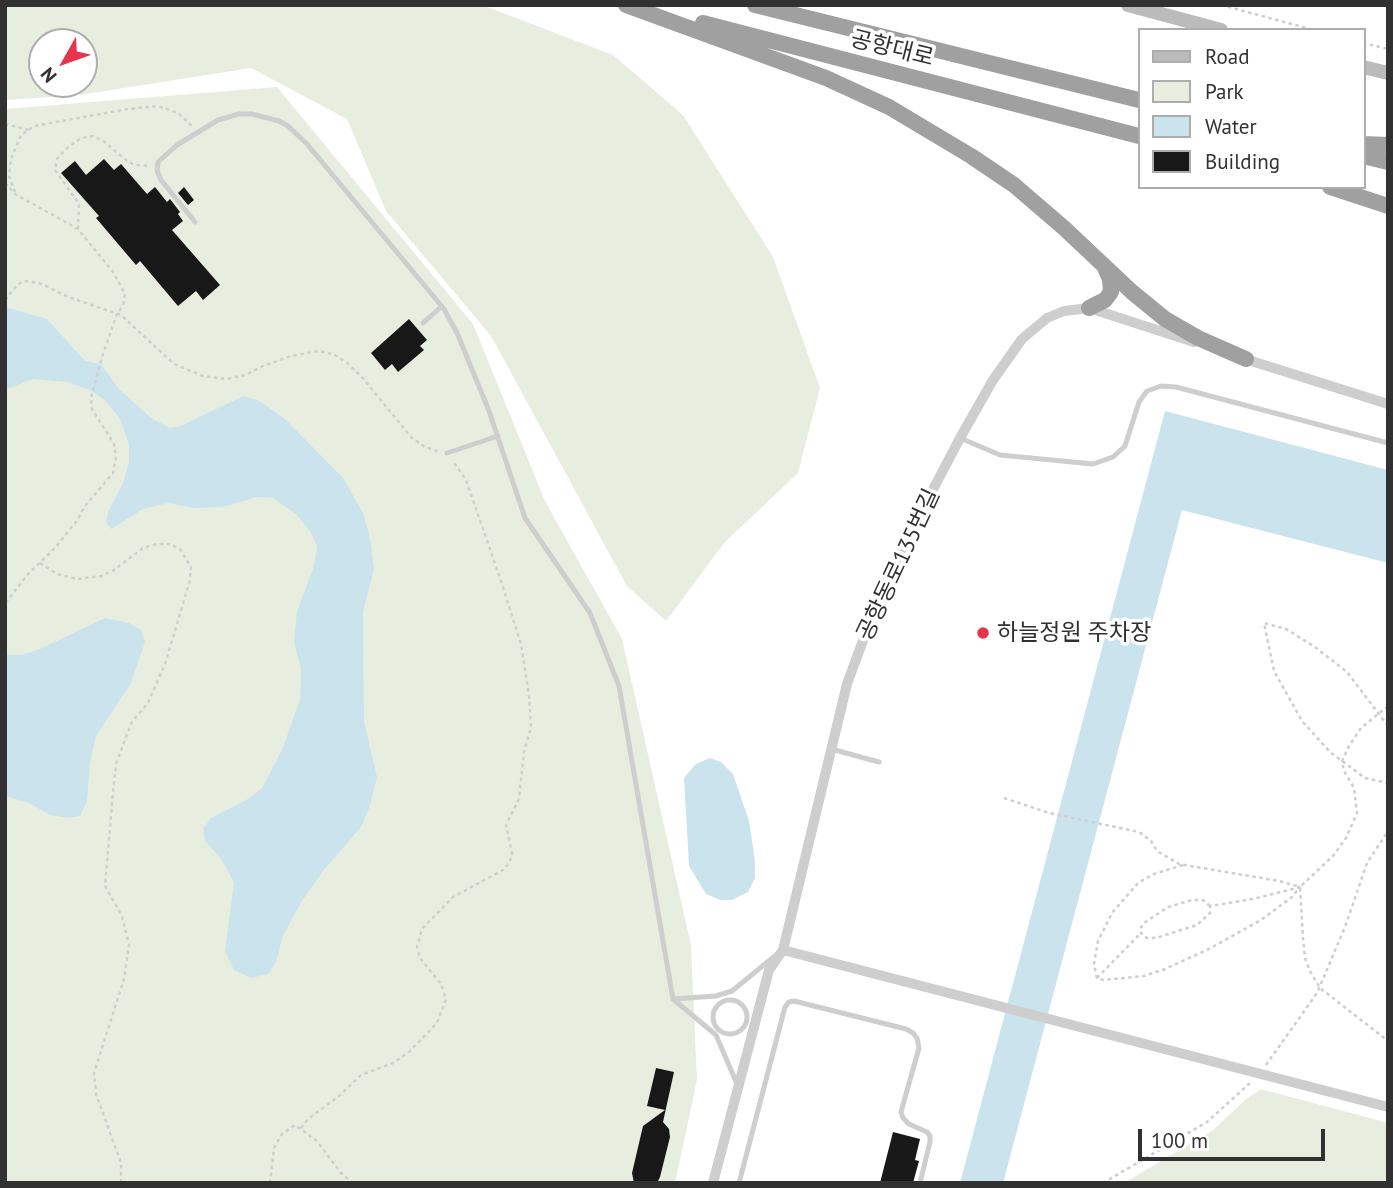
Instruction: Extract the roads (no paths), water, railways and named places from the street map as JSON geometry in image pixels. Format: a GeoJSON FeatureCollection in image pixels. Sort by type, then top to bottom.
{"type":"FeatureCollection","features":[{"type":"Feature","properties":{"kind":"highway"},"geometry":{"type":"LineString","coordinates":[[626,5],[826,78],[889,107],[1014,185],[1165,319],[1198,338],[1246,359]]}},
{"type":"Feature","properties":{"kind":"highway","name":"공항대로"},"geometry":{"type":"LineString","coordinates":[[633,5],[1138,136]]}},
{"type":"Feature","properties":{"kind":"highway","name":"공항대로"},"geometry":{"type":"LineString","coordinates":[[755,5],[1138,100]]}},
{"type":"Feature","properties":{"kind":"highway"},"geometry":{"type":"LineString","coordinates":[[1365,144],[1388,145]]}},
{"type":"Feature","properties":{"kind":"highway"},"geometry":{"type":"LineString","coordinates":[[1365,156],[1388,162]]}},
{"type":"Feature","properties":{"kind":"highway"},"geometry":{"type":"LineString","coordinates":[[1336,189],[1388,206]]}},
{"type":"Feature","properties":{"kind":"highway"},"geometry":{"type":"LineString","coordinates":[[1089,308],[1105,299],[1111,292],[1110,279],[1101,264]]}},
{"type":"Feature","properties":{"kind":"main road"},"geometry":{"type":"LineString","coordinates":[[1128,5],[1214,28]]}},
{"type":"Feature","properties":{"kind":"main road"},"geometry":{"type":"LineString","coordinates":[[1365,67],[1388,73]]}},
{"type":"Feature","properties":{"kind":"street","name":"공항동로135번길"},"geometry":{"type":"LineString","coordinates":[[713,1183],[738,1087],[751,1022],[769,970],[783,950],[847,684],[897,558],[993,380],[1022,339],[1047,318],[1064,311],[1089,308],[1388,404]]}},
{"type":"Feature","properties":{"kind":"street"},"geometry":{"type":"LineString","coordinates":[[783,950],[1388,1107]]}},
{"type":"Feature","properties":{"kind":"lane"},"geometry":{"type":"LineString","coordinates":[[195,222],[161,180],[157,166],[165,155],[197,131],[218,120],[239,114],[265,116],[288,126],[307,144],[442,306],[458,335],[498,436],[525,518],[590,613],[619,686],[673,999],[718,1033],[736,1032],[751,1022],[742,1005],[732,1000],[717,1006],[713,1016],[718,1033],[738,1087]]}},
{"type":"Feature","properties":{"kind":"lane"},"geometry":{"type":"LineString","coordinates":[[423,323],[442,306]]}},
{"type":"Feature","properties":{"kind":"lane"},"geometry":{"type":"LineString","coordinates":[[960,438],[1000,455],[1093,464],[1112,457],[1125,446],[1139,402],[1147,391],[1161,386],[1176,387],[1388,443]]}},
{"type":"Feature","properties":{"kind":"lane"},"geometry":{"type":"LineString","coordinates":[[447,453],[498,436]]}},
{"type":"Feature","properties":{"kind":"lane"},"geometry":{"type":"LineString","coordinates":[[831,749],[879,762]]}},
{"type":"Feature","properties":{"kind":"lane"},"geometry":{"type":"LineString","coordinates":[[673,999],[716,996],[732,991],[783,950]]}},
{"type":"Feature","properties":{"kind":"lane"},"geometry":{"type":"LineString","coordinates":[[725,993],[726,1001]]}},
{"type":"Feature","properties":{"kind":"lane"},"geometry":{"type":"LineString","coordinates":[[739,1183],[785,1007],[794,1001],[906,1029],[917,1038],[919,1048],[901,1112],[909,1124],[930,1136],[920,1183]]}},
{"type":"Feature","properties":{"kind":"water"},"geometry":{"type":"Polygon","coordinates":[[[5,307],[47,319],[85,361],[101,364],[119,389],[151,418],[170,428],[181,426],[243,396],[258,400],[284,418],[343,478],[363,513],[370,537],[374,569],[363,612],[364,721],[377,777],[370,806],[361,827],[323,871],[302,901],[283,935],[276,962],[268,974],[251,978],[234,970],[225,951],[234,882],[220,857],[205,841],[203,829],[211,818],[248,799],[262,788],[282,750],[300,700],[301,669],[294,642],[297,611],[314,566],[317,546],[310,531],[296,514],[273,498],[257,497],[222,507],[194,508],[168,503],[143,509],[111,529],[106,522],[108,512],[123,483],[129,462],[129,445],[120,419],[105,400],[90,390],[67,382],[33,379],[5,390],[5,307]]]}},
{"type":"Feature","properties":{"kind":"water"},"geometry":{"type":"Polygon","coordinates":[[[1165,411],[1388,470],[1388,563],[1182,510],[1003,1183],[960,1183],[1165,411]]]}},
{"type":"Feature","properties":{"kind":"water"},"geometry":{"type":"Polygon","coordinates":[[[105,618],[129,623],[141,630],[145,642],[131,683],[96,736],[90,763],[87,801],[80,816],[69,818],[50,815],[29,803],[5,796],[5,655],[22,655],[40,649],[105,618]]]}},
{"type":"Feature","properties":{"kind":"water"},"geometry":{"type":"Polygon","coordinates":[[[710,758],[721,762],[733,774],[749,821],[755,878],[748,892],[732,900],[720,900],[706,894],[689,866],[684,778],[696,764],[710,758]]]}},
{"type":"Feature","properties":{"kind":"place","name":"하늘정원 주차장"},"geometry":{"type":"Point","coordinates":[983,633]}}]}
